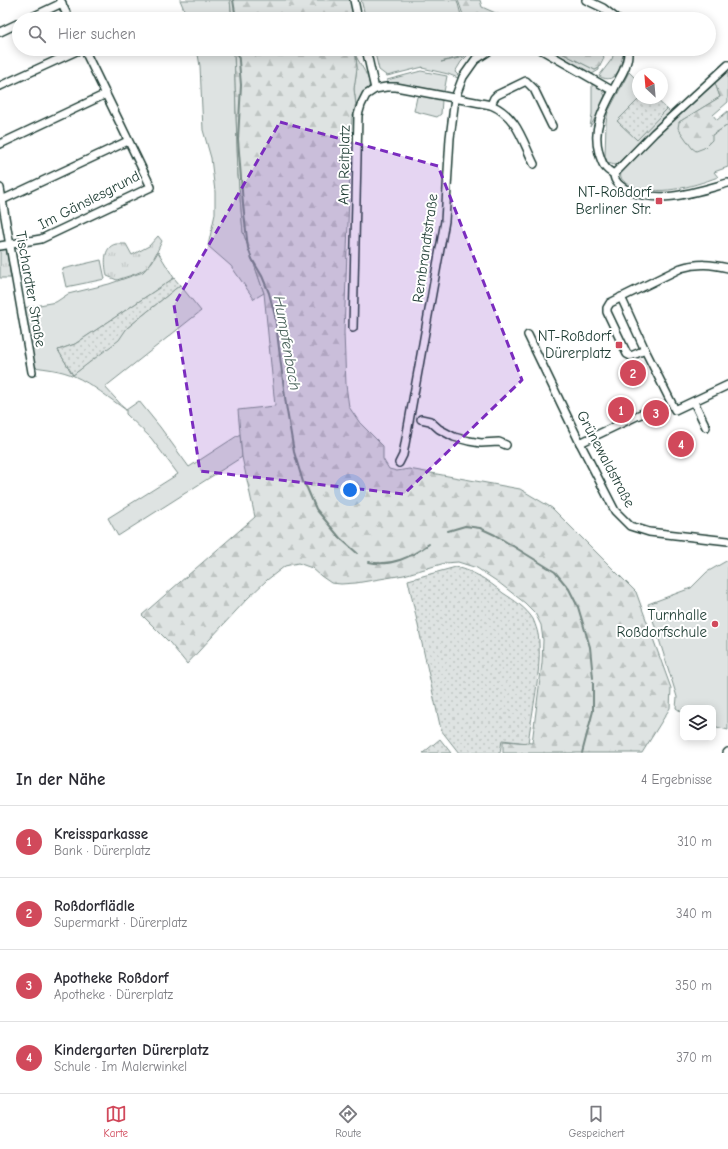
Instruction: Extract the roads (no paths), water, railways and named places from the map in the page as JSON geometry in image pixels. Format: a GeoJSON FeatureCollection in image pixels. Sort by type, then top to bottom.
{"type":"FeatureCollection","features":[{"type":"Feature","properties":{"kind":"street"},"geometry":{"type":"LineString","coordinates":[[354,0],[357,12]]}},
{"type":"Feature","properties":{"kind":"street"},"geometry":{"type":"LineString","coordinates":[[586,0],[608,12]]}},
{"type":"Feature","properties":{"kind":"street"},"geometry":{"type":"LineString","coordinates":[[42,12],[61,2],[66,12]]}},
{"type":"Feature","properties":{"kind":"street"},"geometry":{"type":"LineString","coordinates":[[0,32],[12,26]]}},
{"type":"Feature","properties":{"kind":"street"},"geometry":{"type":"LineString","coordinates":[[0,86],[66,56]]}},
{"type":"Feature","properties":{"kind":"street","name":"Im Gänslesgrund"},"geometry":{"type":"LineString","coordinates":[[10,244],[41,239],[151,187],[86,56]]}},
{"type":"Feature","properties":{"kind":"street"},"geometry":{"type":"LineString","coordinates":[[368,56],[375,89],[396,87],[491,105],[499,108],[508,115],[516,126],[534,164]]}},
{"type":"Feature","properties":{"kind":"street","name":"Rembrandtstraße"},"geometry":{"type":"LineString","coordinates":[[399,463],[403,455],[444,222],[450,138],[455,98],[463,77],[475,60],[481,56]]}},
{"type":"Feature","properties":{"kind":"street"},"geometry":{"type":"LineString","coordinates":[[552,56],[613,91]]}},
{"type":"Feature","properties":{"kind":"street"},"geometry":{"type":"LineString","coordinates":[[629,56],[599,121],[596,135],[596,143],[606,170],[614,174],[616,181],[622,187],[641,195],[654,197],[667,197],[690,193],[728,182]]}},
{"type":"Feature","properties":{"kind":"street"},"geometry":{"type":"LineString","coordinates":[[614,174],[654,133],[728,65]]}},
{"type":"Feature","properties":{"kind":"street"},"geometry":{"type":"LineString","coordinates":[[491,105],[497,95],[526,81],[535,92],[552,126]]}},
{"type":"Feature","properties":{"kind":"street","name":"Am Reitplatz"},"geometry":{"type":"LineString","coordinates":[[353,328],[358,114],[366,95],[375,89]]}},
{"type":"Feature","properties":{"kind":"street"},"geometry":{"type":"LineString","coordinates":[[0,144],[106,94]]}},
{"type":"Feature","properties":{"kind":"street"},"geometry":{"type":"LineString","coordinates":[[2,200],[128,141]]}},
{"type":"Feature","properties":{"kind":"street","name":"Tischardter Straße"},"geometry":{"type":"LineString","coordinates":[[0,188],[32,372]]}},
{"type":"Feature","properties":{"kind":"street"},"geometry":{"type":"LineString","coordinates":[[0,246],[10,244]]}},
{"type":"Feature","properties":{"kind":"street"},"geometry":{"type":"LineString","coordinates":[[645,350],[631,356],[628,355],[607,312],[607,308],[610,303],[681,268],[691,265],[707,264],[728,268]]}},
{"type":"Feature","properties":{"kind":"street"},"geometry":{"type":"LineString","coordinates":[[621,297],[675,410],[727,387]]}},
{"type":"Feature","properties":{"kind":"street","name":"Grünewaldstraße"},"geometry":{"type":"LineString","coordinates":[[528,335],[580,443],[615,511],[630,526],[649,532],[728,540]]}},
{"type":"Feature","properties":{"kind":"street"},"geometry":{"type":"LineString","coordinates":[[694,402],[706,427]]}},
{"type":"Feature","properties":{"kind":"street"},"geometry":{"type":"LineString","coordinates":[[580,443],[643,413]]}},
{"type":"Feature","properties":{"kind":"street"},"geometry":{"type":"LineString","coordinates":[[421,419],[430,421],[454,437],[481,443],[499,442],[506,445]]}},
{"type":"Feature","properties":{"kind":"waterway","name":"Humpfenbach"},"geometry":{"type":"LineString","coordinates":[[233,0],[235,12]]}},
{"type":"Feature","properties":{"kind":"waterway","name":"Humpfenbach"},"geometry":{"type":"LineString","coordinates":[[239,56],[241,85],[238,139],[248,248],[269,293],[275,316],[286,405],[294,452],[303,482],[316,509],[340,538],[357,553]]}},
{"type":"Feature","properties":{"kind":"waterway","name":"Humpfenbach"},"geometry":{"type":"LineString","coordinates":[[448,531],[465,526],[480,528],[495,535],[555,572],[569,589],[578,607],[590,647],[593,678]]}},
{"type":"Feature","properties":{"kind":"waterway","name":"Humpfenbach"},"geometry":{"type":"LineString","coordinates":[[369,562],[385,563],[400,560],[408,557],[429,544]]}},
{"type":"Feature","properties":{"kind":"waterway","name":"Humpfenbach"},"geometry":{"type":"LineString","coordinates":[[582,753],[593,711],[593,682]]}},
{"type":"Feature","properties":{"kind":"place","name":"NT-Roßdorf Berliner Str."},"geometry":{"type":"Point","coordinates":[659,201]}},
{"type":"Feature","properties":{"kind":"place","name":"NT-Roßdorf Dürerplatz"},"geometry":{"type":"Point","coordinates":[619,345]}},
{"type":"Feature","properties":{"kind":"place","name":"Roßdorflädle"},"geometry":{"type":"Point","coordinates":[633,373]}},
{"type":"Feature","properties":{"kind":"place","name":"Kreissparkasse"},"geometry":{"type":"Point","coordinates":[621,410]}},
{"type":"Feature","properties":{"kind":"place","name":"Apotheke Roßdorf"},"geometry":{"type":"Point","coordinates":[656,413]}},
{"type":"Feature","properties":{"kind":"place","name":"Kindergarten Dürerplatz"},"geometry":{"type":"Point","coordinates":[681,444]}},
{"type":"Feature","properties":{"kind":"place","name":"Turnhalle Roßdorfschule"},"geometry":{"type":"Point","coordinates":[715,624]}}]}
